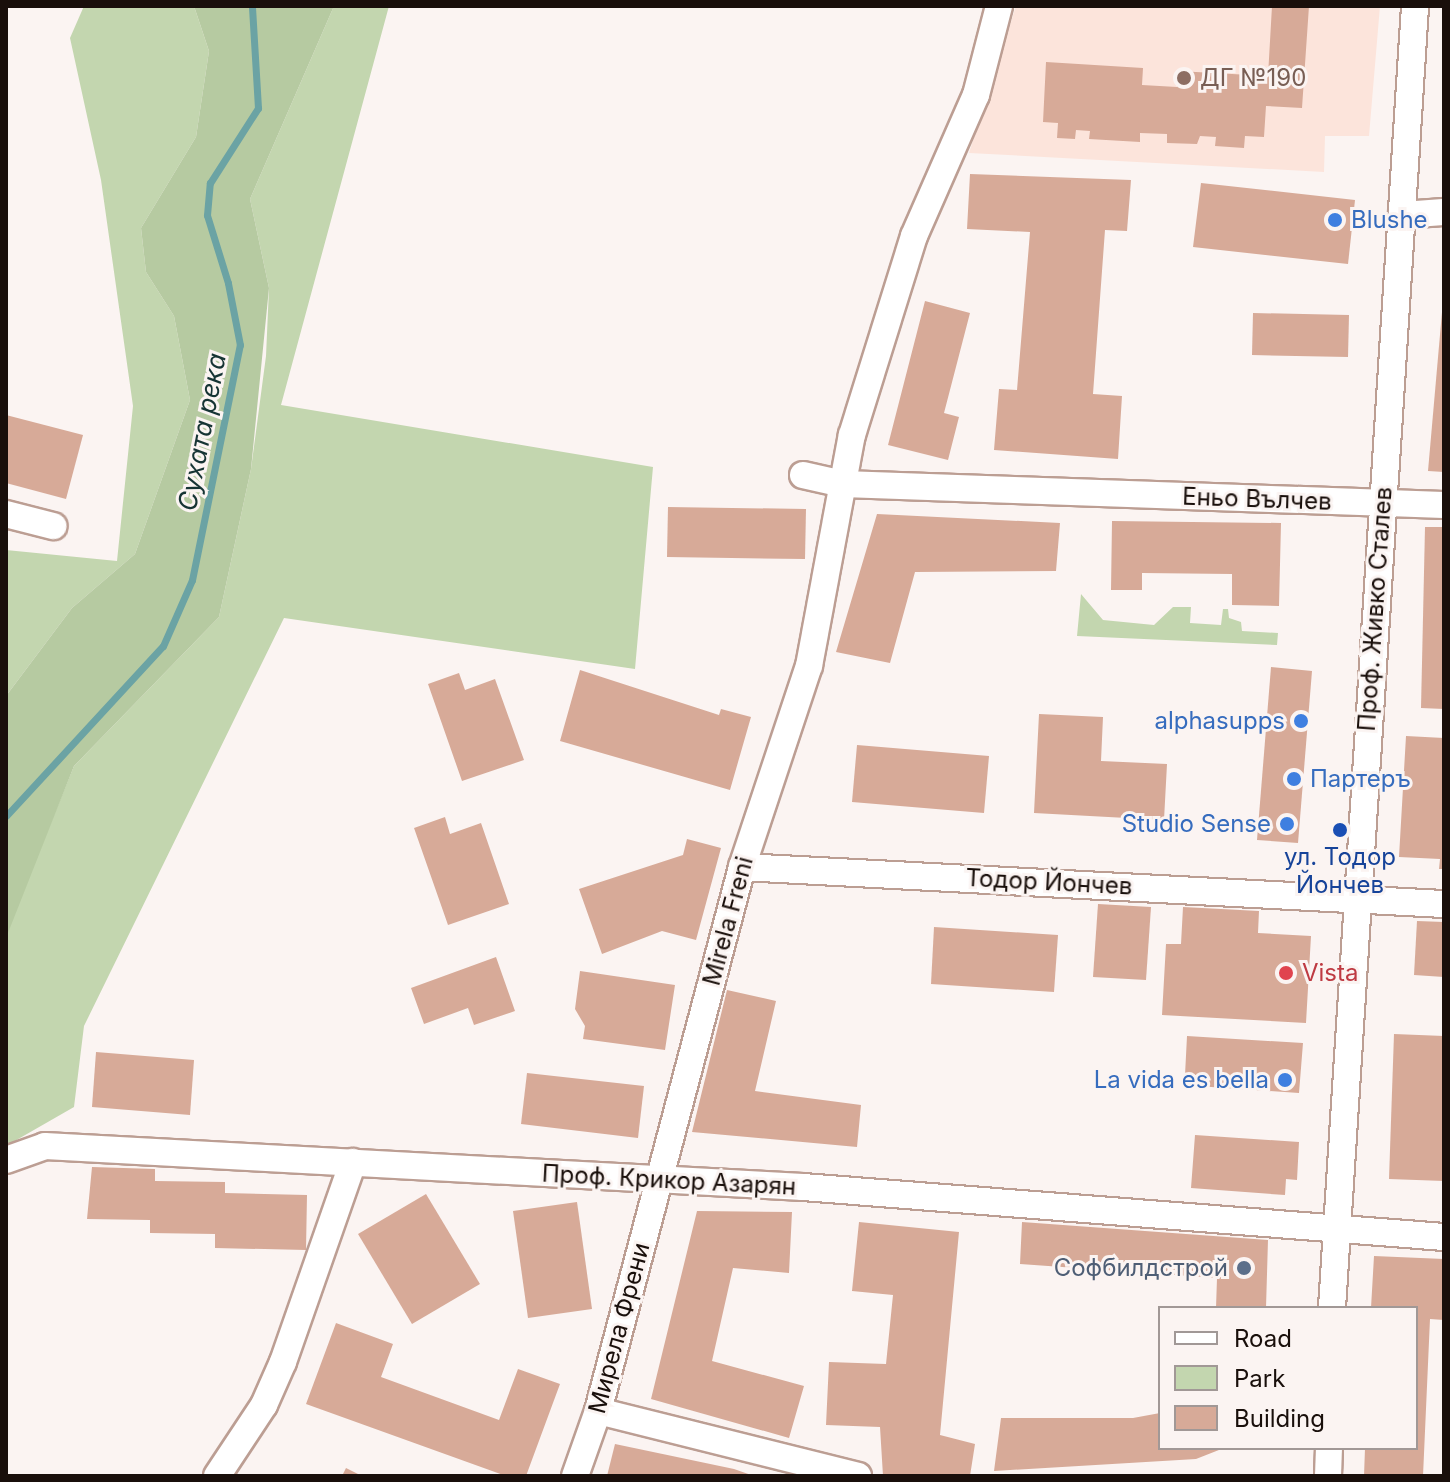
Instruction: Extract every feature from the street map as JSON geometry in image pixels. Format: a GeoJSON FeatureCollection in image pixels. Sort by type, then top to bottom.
{"type":"FeatureCollection","features":[{"type":"Feature","properties":{"kind":"street","name":"Mirela Freni"},"geometry":{"type":"LineString","coordinates":[[659,1179],[742,867],[809,666],[835,547],[852,435],[914,236],[976,95],[999,6]]}},
{"type":"Feature","properties":{"kind":"street","name":"Проф. Живко Сталев"},"geometry":{"type":"LineString","coordinates":[[1332,1306],[1333,1232],[1415,6]]}},
{"type":"Feature","properties":{"kind":"street"},"geometry":{"type":"LineString","coordinates":[[1402,215],[1444,212]]}},
{"type":"Feature","properties":{"kind":"street","name":"Еньо Вълчев"},"geometry":{"type":"LineString","coordinates":[[803,475],[843,484],[1444,505]]}},
{"type":"Feature","properties":{"kind":"street"},"geometry":{"type":"LineString","coordinates":[[6,514],[53,526]]}},
{"type":"Feature","properties":{"kind":"street","name":"Тодор Йончев"},"geometry":{"type":"LineString","coordinates":[[742,867],[1444,904]]}},
{"type":"Feature","properties":{"kind":"street","name":"Проф. Крикор Азарян"},"geometry":{"type":"LineString","coordinates":[[6,1160],[45,1146],[353,1162],[659,1179],[1333,1232],[1444,1237]]}},
{"type":"Feature","properties":{"kind":"street"},"geometry":{"type":"LineString","coordinates":[[217,1476],[264,1405],[283,1362],[353,1162]]}},
{"type":"Feature","properties":{"kind":"street","name":"Мирела Френи"},"geometry":{"type":"LineString","coordinates":[[575,1476],[598,1411],[659,1179]]}},
{"type":"Feature","properties":{"kind":"street"},"geometry":{"type":"LineString","coordinates":[[598,1411],[858,1476]]}},
{"type":"Feature","properties":{"kind":"street"},"geometry":{"type":"LineString","coordinates":[[1328,1476],[1329,1450]]}},
{"type":"Feature","properties":{"kind":"shaded area","name":"ДГ №190"},"geometry":{"type":"Polygon","coordinates":[[[1016,6],[1380,6],[1369,136],[1325,136],[1324,172],[969,153],[1016,6]]]}},
{"type":"Feature","properties":{"kind":"green space"},"geometry":{"type":"Polygon","coordinates":[[[84,6],[194,6],[209,51],[196,137],[141,228],[146,272],[174,316],[190,400],[135,554],[72,608],[6,696],[6,550],[117,561],[133,406],[101,180],[70,38],[84,6]]]}},
{"type":"Feature","properties":{"kind":"green space"},"geometry":{"type":"Polygon","coordinates":[[[194,6],[334,6],[250,199],[269,288],[251,469],[219,617],[74,766],[6,938],[6,696],[72,608],[135,554],[190,400],[174,316],[146,272],[141,228],[196,137],[209,51],[194,6]]]}},
{"type":"Feature","properties":{"kind":"green space"},"geometry":{"type":"Polygon","coordinates":[[[334,6],[389,6],[281,405],[653,467],[635,669],[284,618],[84,1026],[74,1107],[6,1146],[6,938],[14,913],[74,766],[219,617],[251,469],[266,356],[269,288],[250,199],[334,6]]]}},
{"type":"Feature","properties":{"kind":"green space"},"geometry":{"type":"Polygon","coordinates":[[[1081,594],[1103,620],[1154,625],[1173,607],[1191,607],[1190,623],[1221,625],[1223,609],[1228,609],[1229,618],[1241,622],[1242,631],[1278,633],[1277,645],[1077,636],[1081,594]]]}},
{"type":"Feature","properties":{"kind":"building"},"geometry":{"type":"Polygon","coordinates":[[[1272,6],[1309,6],[1302,108],[1266,106],[1264,137],[1245,136],[1244,148],[1215,146],[1216,137],[1200,136],[1197,144],[1167,143],[1167,134],[1140,133],[1140,142],[1089,139],[1090,131],[1076,130],[1075,139],[1057,138],[1058,123],[1043,122],[1046,62],[1143,68],[1142,85],[1177,87],[1178,71],[1268,76],[1272,6]]]}},
{"type":"Feature","properties":{"kind":"building"},"geometry":{"type":"Polygon","coordinates":[[[970,174],[1131,180],[1127,231],[1105,230],[1093,394],[1122,396],[1118,459],[994,450],[999,389],[1017,390],[1030,232],[967,229],[970,174]]]}},
{"type":"Feature","properties":{"kind":"building"},"geometry":{"type":"Polygon","coordinates":[[[1201,183],[1355,200],[1348,264],[1193,247],[1201,183]]]}},
{"type":"Feature","properties":{"kind":"building"},"geometry":{"type":"Polygon","coordinates":[[[925,301],[970,313],[944,413],[959,417],[948,460],[888,445],[925,301]]]}},
{"type":"Feature","properties":{"kind":"building"},"geometry":{"type":"Polygon","coordinates":[[[1253,313],[1349,315],[1348,357],[1252,355],[1253,313]]]}},
{"type":"Feature","properties":{"kind":"building"},"geometry":{"type":"Polygon","coordinates":[[[1444,313],[1444,472],[1428,471],[1444,313]]]}},
{"type":"Feature","properties":{"kind":"building"},"geometry":{"type":"Polygon","coordinates":[[[6,415],[83,435],[66,499],[6,483],[6,415]]]}},
{"type":"Feature","properties":{"kind":"building"},"geometry":{"type":"Polygon","coordinates":[[[668,507],[806,509],[805,559],[667,557],[668,507]]]}},
{"type":"Feature","properties":{"kind":"building"},"geometry":{"type":"Polygon","coordinates":[[[877,514],[1060,523],[1056,571],[915,572],[890,663],[836,652],[877,514]]]}},
{"type":"Feature","properties":{"kind":"building"},"geometry":{"type":"Polygon","coordinates":[[[1112,521],[1281,523],[1279,606],[1232,605],[1232,574],[1142,573],[1142,590],[1111,590],[1112,521]]]}},
{"type":"Feature","properties":{"kind":"building"},"geometry":{"type":"Polygon","coordinates":[[[1425,527],[1444,527],[1444,709],[1421,708],[1425,527]]]}},
{"type":"Feature","properties":{"kind":"building"},"geometry":{"type":"Polygon","coordinates":[[[1271,667],[1312,671],[1298,843],[1257,840],[1271,667]]]}},
{"type":"Feature","properties":{"kind":"building"},"geometry":{"type":"Polygon","coordinates":[[[580,670],[719,715],[721,709],[751,717],[730,790],[560,741],[580,670]]]}},
{"type":"Feature","properties":{"kind":"building"},"geometry":{"type":"Polygon","coordinates":[[[459,673],[465,690],[495,679],[524,760],[462,781],[428,684],[459,673]]]}},
{"type":"Feature","properties":{"kind":"building"},"geometry":{"type":"Polygon","coordinates":[[[1039,714],[1103,717],[1101,761],[1167,764],[1164,820],[1034,813],[1039,714]]]}},
{"type":"Feature","properties":{"kind":"building"},"geometry":{"type":"Polygon","coordinates":[[[1406,736],[1444,738],[1444,869],[1439,869],[1440,859],[1399,857],[1406,736]]]}},
{"type":"Feature","properties":{"kind":"building"},"geometry":{"type":"Polygon","coordinates":[[[857,745],[989,756],[984,813],[852,802],[857,745]]]}},
{"type":"Feature","properties":{"kind":"building"},"geometry":{"type":"Polygon","coordinates":[[[445,817],[450,834],[481,823],[509,904],[448,925],[414,828],[445,817]]]}},
{"type":"Feature","properties":{"kind":"building"},"geometry":{"type":"Polygon","coordinates":[[[687,839],[721,848],[696,940],[662,931],[602,954],[579,889],[683,855],[687,839]]]}},
{"type":"Feature","properties":{"kind":"building"},"geometry":{"type":"Polygon","coordinates":[[[1098,904],[1151,907],[1146,980],[1093,977],[1098,904]]]}},
{"type":"Feature","properties":{"kind":"building"},"geometry":{"type":"Polygon","coordinates":[[[1183,907],[1259,911],[1258,933],[1311,936],[1306,1023],[1162,1015],[1166,944],[1181,944],[1183,907]]]}},
{"type":"Feature","properties":{"kind":"building"},"geometry":{"type":"Polygon","coordinates":[[[1417,921],[1444,922],[1444,977],[1414,975],[1417,921]]]}},
{"type":"Feature","properties":{"kind":"building"},"geometry":{"type":"Polygon","coordinates":[[[934,927],[1058,935],[1054,992],[931,984],[934,927]]]}},
{"type":"Feature","properties":{"kind":"building"},"geometry":{"type":"Polygon","coordinates":[[[496,957],[515,1011],[474,1025],[468,1008],[424,1024],[411,988],[496,957]]]}},
{"type":"Feature","properties":{"kind":"building"},"geometry":{"type":"Polygon","coordinates":[[[580,971],[675,985],[665,1050],[583,1039],[585,1026],[575,1009],[580,971]]]}},
{"type":"Feature","properties":{"kind":"building"},"geometry":{"type":"Polygon","coordinates":[[[727,990],[776,1001],[755,1091],[861,1105],[857,1147],[692,1132],[727,990]]]}},
{"type":"Feature","properties":{"kind":"building"},"geometry":{"type":"Polygon","coordinates":[[[1394,1034],[1444,1036],[1444,1181],[1389,1179],[1394,1034]]]}},
{"type":"Feature","properties":{"kind":"building"},"geometry":{"type":"Polygon","coordinates":[[[1187,1036],[1303,1043],[1299,1093],[1197,1086],[1197,1075],[1185,1075],[1187,1036]]]}},
{"type":"Feature","properties":{"kind":"building"},"geometry":{"type":"Polygon","coordinates":[[[96,1052],[194,1060],[190,1115],[92,1107],[96,1052]]]}},
{"type":"Feature","properties":{"kind":"building"},"geometry":{"type":"Polygon","coordinates":[[[527,1073],[644,1086],[638,1138],[521,1124],[527,1073]]]}},
{"type":"Feature","properties":{"kind":"building"},"geometry":{"type":"Polygon","coordinates":[[[1195,1135],[1299,1142],[1297,1180],[1286,1179],[1285,1195],[1191,1188],[1195,1135]]]}},
{"type":"Feature","properties":{"kind":"building"},"geometry":{"type":"Polygon","coordinates":[[[92,1167],[155,1169],[155,1181],[225,1182],[225,1193],[307,1195],[306,1250],[215,1248],[215,1234],[150,1233],[150,1220],[87,1219],[92,1167]]]}},
{"type":"Feature","properties":{"kind":"building"},"geometry":{"type":"Polygon","coordinates":[[[426,1194],[480,1284],[412,1324],[358,1234],[426,1194]]]}},
{"type":"Feature","properties":{"kind":"building"},"geometry":{"type":"Polygon","coordinates":[[[577,1202],[592,1309],[528,1318],[513,1211],[577,1202]]]}},
{"type":"Feature","properties":{"kind":"building"},"geometry":{"type":"Polygon","coordinates":[[[697,1211],[792,1212],[789,1273],[733,1268],[712,1361],[804,1386],[789,1438],[651,1399],[697,1211]]]}},
{"type":"Feature","properties":{"kind":"building"},"geometry":{"type":"Polygon","coordinates":[[[859,1222],[959,1232],[940,1435],[975,1444],[970,1476],[883,1476],[880,1427],[826,1425],[829,1362],[886,1364],[893,1295],[852,1291],[859,1222]]]}},
{"type":"Feature","properties":{"kind":"building"},"geometry":{"type":"Polygon","coordinates":[[[1022,1222],[1268,1240],[1266,1306],[1216,1306],[1217,1278],[1020,1264],[1022,1222]]]}},
{"type":"Feature","properties":{"kind":"building"},"geometry":{"type":"Polygon","coordinates":[[[1374,1256],[1444,1259],[1444,1320],[1430,1319],[1423,1476],[1364,1476],[1365,1450],[1418,1450],[1418,1306],[1371,1306],[1374,1256]]]}},
{"type":"Feature","properties":{"kind":"building"},"geometry":{"type":"Polygon","coordinates":[[[336,1323],[393,1344],[381,1377],[499,1420],[518,1369],[560,1384],[526,1476],[506,1476],[306,1404],[336,1323]]]}},
{"type":"Feature","properties":{"kind":"building"},"geometry":{"type":"Polygon","coordinates":[[[1158,1413],[1158,1450],[1219,1450],[1196,1459],[994,1471],[1001,1418],[1133,1418],[1158,1413]]]}},
{"type":"Feature","properties":{"kind":"building"},"geometry":{"type":"Polygon","coordinates":[[[615,1444],[734,1469],[754,1476],[607,1476],[615,1444]]]}},
{"type":"Feature","properties":{"kind":"building"},"geometry":{"type":"Polygon","coordinates":[[[346,1468],[362,1476],[342,1476],[346,1468]]]}},
{"type":"Feature","properties":{"kind":"waterway","name":"Сухата река"},"geometry":{"type":"LineString","coordinates":[[6,816],[163,646],[192,580],[240,345],[228,283],[207,215],[210,183],[258,108],[252,6]]}},
{"type":"Feature","properties":{"kind":"place","name":"ДГ №190"},"geometry":{"type":"Point","coordinates":[1184,78]}},
{"type":"Feature","properties":{"kind":"place","name":"Blushe"},"geometry":{"type":"Point","coordinates":[1335,220]}},
{"type":"Feature","properties":{"kind":"place","name":"alphasupps"},"geometry":{"type":"Point","coordinates":[1301,721]}},
{"type":"Feature","properties":{"kind":"place","name":"Партеръ"},"geometry":{"type":"Point","coordinates":[1294,779]}},
{"type":"Feature","properties":{"kind":"place","name":"Studio Sense"},"geometry":{"type":"Point","coordinates":[1287,824]}},
{"type":"Feature","properties":{"kind":"place","name":"ул. Тодор Йончев"},"geometry":{"type":"Point","coordinates":[1340,830]}},
{"type":"Feature","properties":{"kind":"place","name":"Vista"},"geometry":{"type":"Point","coordinates":[1286,973]}},
{"type":"Feature","properties":{"kind":"place","name":"La vida es bella"},"geometry":{"type":"Point","coordinates":[1285,1080]}},
{"type":"Feature","properties":{"kind":"place","name":"Софбилдстрой"},"geometry":{"type":"Point","coordinates":[1244,1268]}}]}
